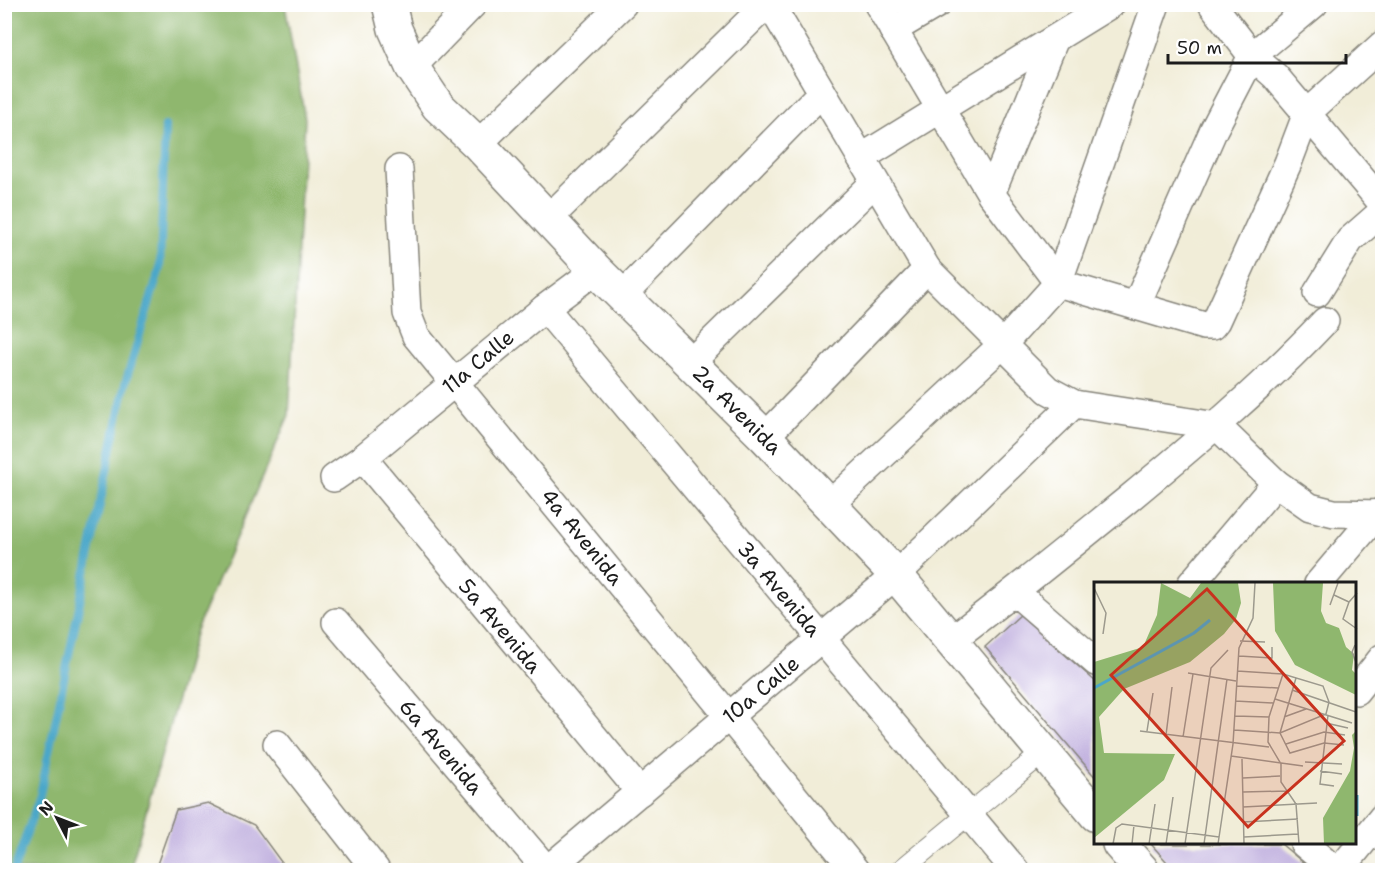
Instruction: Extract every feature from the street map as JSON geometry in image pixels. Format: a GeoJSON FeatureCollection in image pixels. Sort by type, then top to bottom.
{"type":"FeatureCollection","features":[{"type":"Feature","properties":{"kind":"main road","name":"2a Avenida"},"geometry":{"type":"LineString","coordinates":[[389,4],[395,29],[412,68],[438,106],[478,144],[596,270],[765,437],[897,575],[1094,813]]}},
{"type":"Feature","properties":{"kind":"main road"},"geometry":{"type":"LineString","coordinates":[[1121,845],[1142,870]]}},
{"type":"Feature","properties":{"kind":"street"},"geometry":{"type":"LineString","coordinates":[[412,68],[473,4]]}},
{"type":"Feature","properties":{"kind":"street"},"geometry":{"type":"LineString","coordinates":[[478,144],[622,4]]}},
{"type":"Feature","properties":{"kind":"street"},"geometry":{"type":"LineString","coordinates":[[549,218],[769,4],[874,183],[927,268],[970,314],[1048,390],[1074,404],[1217,426],[1276,483],[1310,507],[1334,513],[1380,514]]}},
{"type":"Feature","properties":{"kind":"street"},"geometry":{"type":"LineString","coordinates":[[878,4],[991,194],[1058,283],[1204,326],[1212,326],[1216,321],[1288,163],[1307,112],[1383,45]]}},
{"type":"Feature","properties":{"kind":"street"},"geometry":{"type":"LineString","coordinates":[[893,30],[937,4]]}},
{"type":"Feature","properties":{"kind":"street"},"geometry":{"type":"LineString","coordinates":[[861,158],[1111,4]]}},
{"type":"Feature","properties":{"kind":"street"},"geometry":{"type":"LineString","coordinates":[[830,504],[1003,344],[1058,283],[1156,4]]}},
{"type":"Feature","properties":{"kind":"street"},"geometry":{"type":"LineString","coordinates":[[1136,306],[1214,129],[1252,56],[1314,4]]}},
{"type":"Feature","properties":{"kind":"street"},"geometry":{"type":"LineString","coordinates":[[1217,7],[1252,56],[1275,76],[1383,203]]}},
{"type":"Feature","properties":{"kind":"street"},"geometry":{"type":"LineString","coordinates":[[991,194],[1054,41]]}},
{"type":"Feature","properties":{"kind":"street"},"geometry":{"type":"LineString","coordinates":[[622,296],[822,92]]}},
{"type":"Feature","properties":{"kind":"street","name":"4a Avenida"},"geometry":{"type":"LineString","coordinates":[[399,169],[407,313],[410,326],[416,336],[855,870]]}},
{"type":"Feature","properties":{"kind":"street"},"geometry":{"type":"LineString","coordinates":[[690,363],[874,183]]}},
{"type":"Feature","properties":{"kind":"street"},"geometry":{"type":"LineString","coordinates":[[1317,293],[1350,240],[1383,212]]}},
{"type":"Feature","properties":{"kind":"street"},"geometry":{"type":"LineString","coordinates":[[765,437],[927,268]]}},
{"type":"Feature","properties":{"kind":"street","name":"11a Calle"},"geometry":{"type":"LineString","coordinates":[[334,477],[363,458],[544,308],[596,270]]}},
{"type":"Feature","properties":{"kind":"street","name":"3a Avenida"},"geometry":{"type":"LineString","coordinates":[[544,308],[1015,870]]}},
{"type":"Feature","properties":{"kind":"street"},"geometry":{"type":"LineString","coordinates":[[951,640],[1015,592],[1217,426],[1276,373],[1325,321]]}},
{"type":"Feature","properties":{"kind":"street","name":"10a Calle"},"geometry":{"type":"LineString","coordinates":[[547,870],[897,575],[1074,404]]}},
{"type":"Feature","properties":{"kind":"street","name":"5a Avenida"},"geometry":{"type":"LineString","coordinates":[[363,458],[640,792]]}},
{"type":"Feature","properties":{"kind":"street"},"geometry":{"type":"LineString","coordinates":[[1193,582],[1276,483]]}},
{"type":"Feature","properties":{"kind":"street"},"geometry":{"type":"LineString","coordinates":[[1320,582],[1380,514]]}},
{"type":"Feature","properties":{"kind":"street"},"geometry":{"type":"LineString","coordinates":[[1015,592],[1094,660]]}},
{"type":"Feature","properties":{"kind":"street","name":"6a Avenida"},"geometry":{"type":"LineString","coordinates":[[336,622],[547,870]]}},
{"type":"Feature","properties":{"kind":"street"},"geometry":{"type":"LineString","coordinates":[[1357,690],[1383,658]]}},
{"type":"Feature","properties":{"kind":"street"},"geometry":{"type":"LineString","coordinates":[[277,744],[376,870]]}},
{"type":"Feature","properties":{"kind":"street"},"geometry":{"type":"LineString","coordinates":[[901,870],[1044,752]]}},
{"type":"Feature","properties":{"kind":"street"},"geometry":{"type":"LineString","coordinates":[[1340,870],[1383,818]]}},
{"type":"Feature","properties":{"kind":"street"},"geometry":{"type":"LineString","coordinates":[[1306,845],[1335,870]]}},
{"type":"Feature","properties":{"kind":"green space"},"geometry":{"type":"Polygon","coordinates":[[[5,4],[285,5],[305,119],[289,415],[196,630],[130,870],[5,870],[5,4]]]}},
{"type":"Feature","properties":{"kind":"building"},"geometry":{"type":"Polygon","coordinates":[[[1020,615],[1094,680],[1094,776],[985,647],[1020,615]]]}},
{"type":"Feature","properties":{"kind":"building"},"geometry":{"type":"Polygon","coordinates":[[[208,803],[254,825],[287,870],[155,870],[176,810],[208,803]]]}},
{"type":"Feature","properties":{"kind":"building"},"geometry":{"type":"Polygon","coordinates":[[[1152,845],[1282,845],[1312,870],[1174,870],[1152,845]]]}},
{"type":"Feature","properties":{"kind":"waterway"},"geometry":{"type":"LineString","coordinates":[[14,870],[40,795],[125,384],[160,268],[165,126]]}}]}
